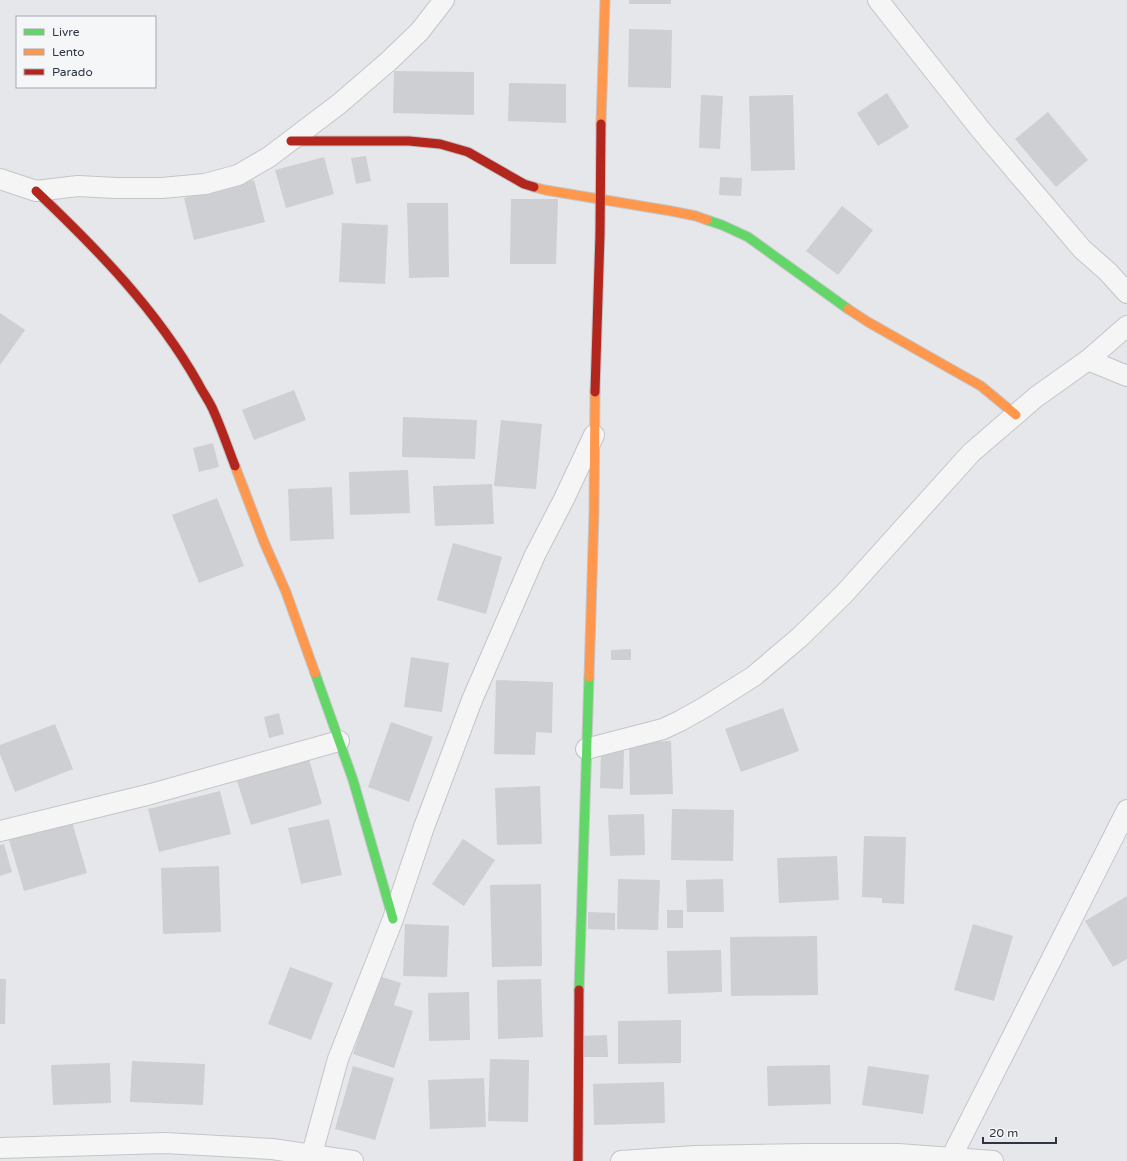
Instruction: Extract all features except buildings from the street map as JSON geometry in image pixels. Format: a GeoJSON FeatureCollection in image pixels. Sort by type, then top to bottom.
{"type":"FeatureCollection","features":[{"type":"Feature","properties":{"kind":"street"},"geometry":{"type":"LineString","coordinates":[[0,179],[36,191],[78,186],[162,188],[205,184],[238,175],[269,157],[339,104],[390,60],[420,31],[444,0]]}},
{"type":"Feature","properties":{"kind":"street"},"geometry":{"type":"LineString","coordinates":[[578,1161],[579,972],[594,513],[594,435],[605,0]]}},
{"type":"Feature","properties":{"kind":"street"},"geometry":{"type":"LineString","coordinates":[[878,0],[985,134],[1082,249],[1108,272],[1127,293]]}},
{"type":"Feature","properties":{"kind":"street"},"geometry":{"type":"LineString","coordinates":[[291,141],[409,141],[440,144],[468,152],[524,184],[545,190],[696,216],[722,225],[748,237],[851,310],[901,341],[981,386],[1016,415]]}},
{"type":"Feature","properties":{"kind":"street"},"geometry":{"type":"LineString","coordinates":[[36,191],[102,256],[149,310],[186,362],[214,412],[256,521],[286,592],[340,740],[393,919]]}},
{"type":"Feature","properties":{"kind":"street"},"geometry":{"type":"LineString","coordinates":[[586,750],[663,729],[711,704],[754,676],[800,637],[839,599],[971,453],[1036,397],[1088,360],[1127,326]]}},
{"type":"Feature","properties":{"kind":"street"},"geometry":{"type":"LineString","coordinates":[[1088,360],[1127,376]]}},
{"type":"Feature","properties":{"kind":"street"},"geometry":{"type":"LineString","coordinates":[[311,1158],[338,1059],[393,919],[424,828],[472,700],[535,555],[564,499],[594,435]]}},
{"type":"Feature","properties":{"kind":"street"},"geometry":{"type":"LineString","coordinates":[[0,830],[151,794],[340,740]]}},
{"type":"Feature","properties":{"kind":"street"},"geometry":{"type":"LineString","coordinates":[[952,1158],[1127,810]]}},
{"type":"Feature","properties":{"kind":"street"},"geometry":{"type":"LineString","coordinates":[[0,1148],[165,1143],[272,1149],[311,1158],[353,1161]]}},
{"type":"Feature","properties":{"kind":"street"},"geometry":{"type":"LineString","coordinates":[[621,1161],[695,1156],[806,1154],[898,1154],[993,1161]]}},
{"type":"Feature","properties":{"kind":"traffic: fast"},"geometry":{"type":"LineString","coordinates":[[707,220],[748,237],[848,309]]}},
{"type":"Feature","properties":{"kind":"traffic: fast"},"geometry":{"type":"LineString","coordinates":[[315,673],[353,780],[393,919]]}},
{"type":"Feature","properties":{"kind":"traffic: fast"},"geometry":{"type":"LineString","coordinates":[[579,990],[589,677]]}},
{"type":"Feature","properties":{"kind":"traffic: slow"},"geometry":{"type":"LineString","coordinates":[[601,124],[605,0]]}},
{"type":"Feature","properties":{"kind":"traffic: slow"},"geometry":{"type":"LineString","coordinates":[[534,187],[671,211],[696,216],[707,220]]}},
{"type":"Feature","properties":{"kind":"traffic: slow"},"geometry":{"type":"LineString","coordinates":[[848,309],[868,322],[981,386],[1016,415]]}},
{"type":"Feature","properties":{"kind":"traffic: slow"},"geometry":{"type":"LineString","coordinates":[[589,677],[594,513],[595,392]]}},
{"type":"Feature","properties":{"kind":"traffic: slow"},"geometry":{"type":"LineString","coordinates":[[235,466],[264,542],[286,592],[315,673]]}},
{"type":"Feature","properties":{"kind":"traffic: jam"},"geometry":{"type":"LineString","coordinates":[[595,392],[600,234],[601,124]]}},
{"type":"Feature","properties":{"kind":"traffic: jam"},"geometry":{"type":"LineString","coordinates":[[291,141],[409,141],[440,144],[468,152],[524,184],[534,187]]}},
{"type":"Feature","properties":{"kind":"traffic: jam"},"geometry":{"type":"LineString","coordinates":[[36,191],[103,258],[164,330],[211,405],[235,466]]}},
{"type":"Feature","properties":{"kind":"traffic: jam"},"geometry":{"type":"LineString","coordinates":[[578,1161],[579,990]]}}]}
